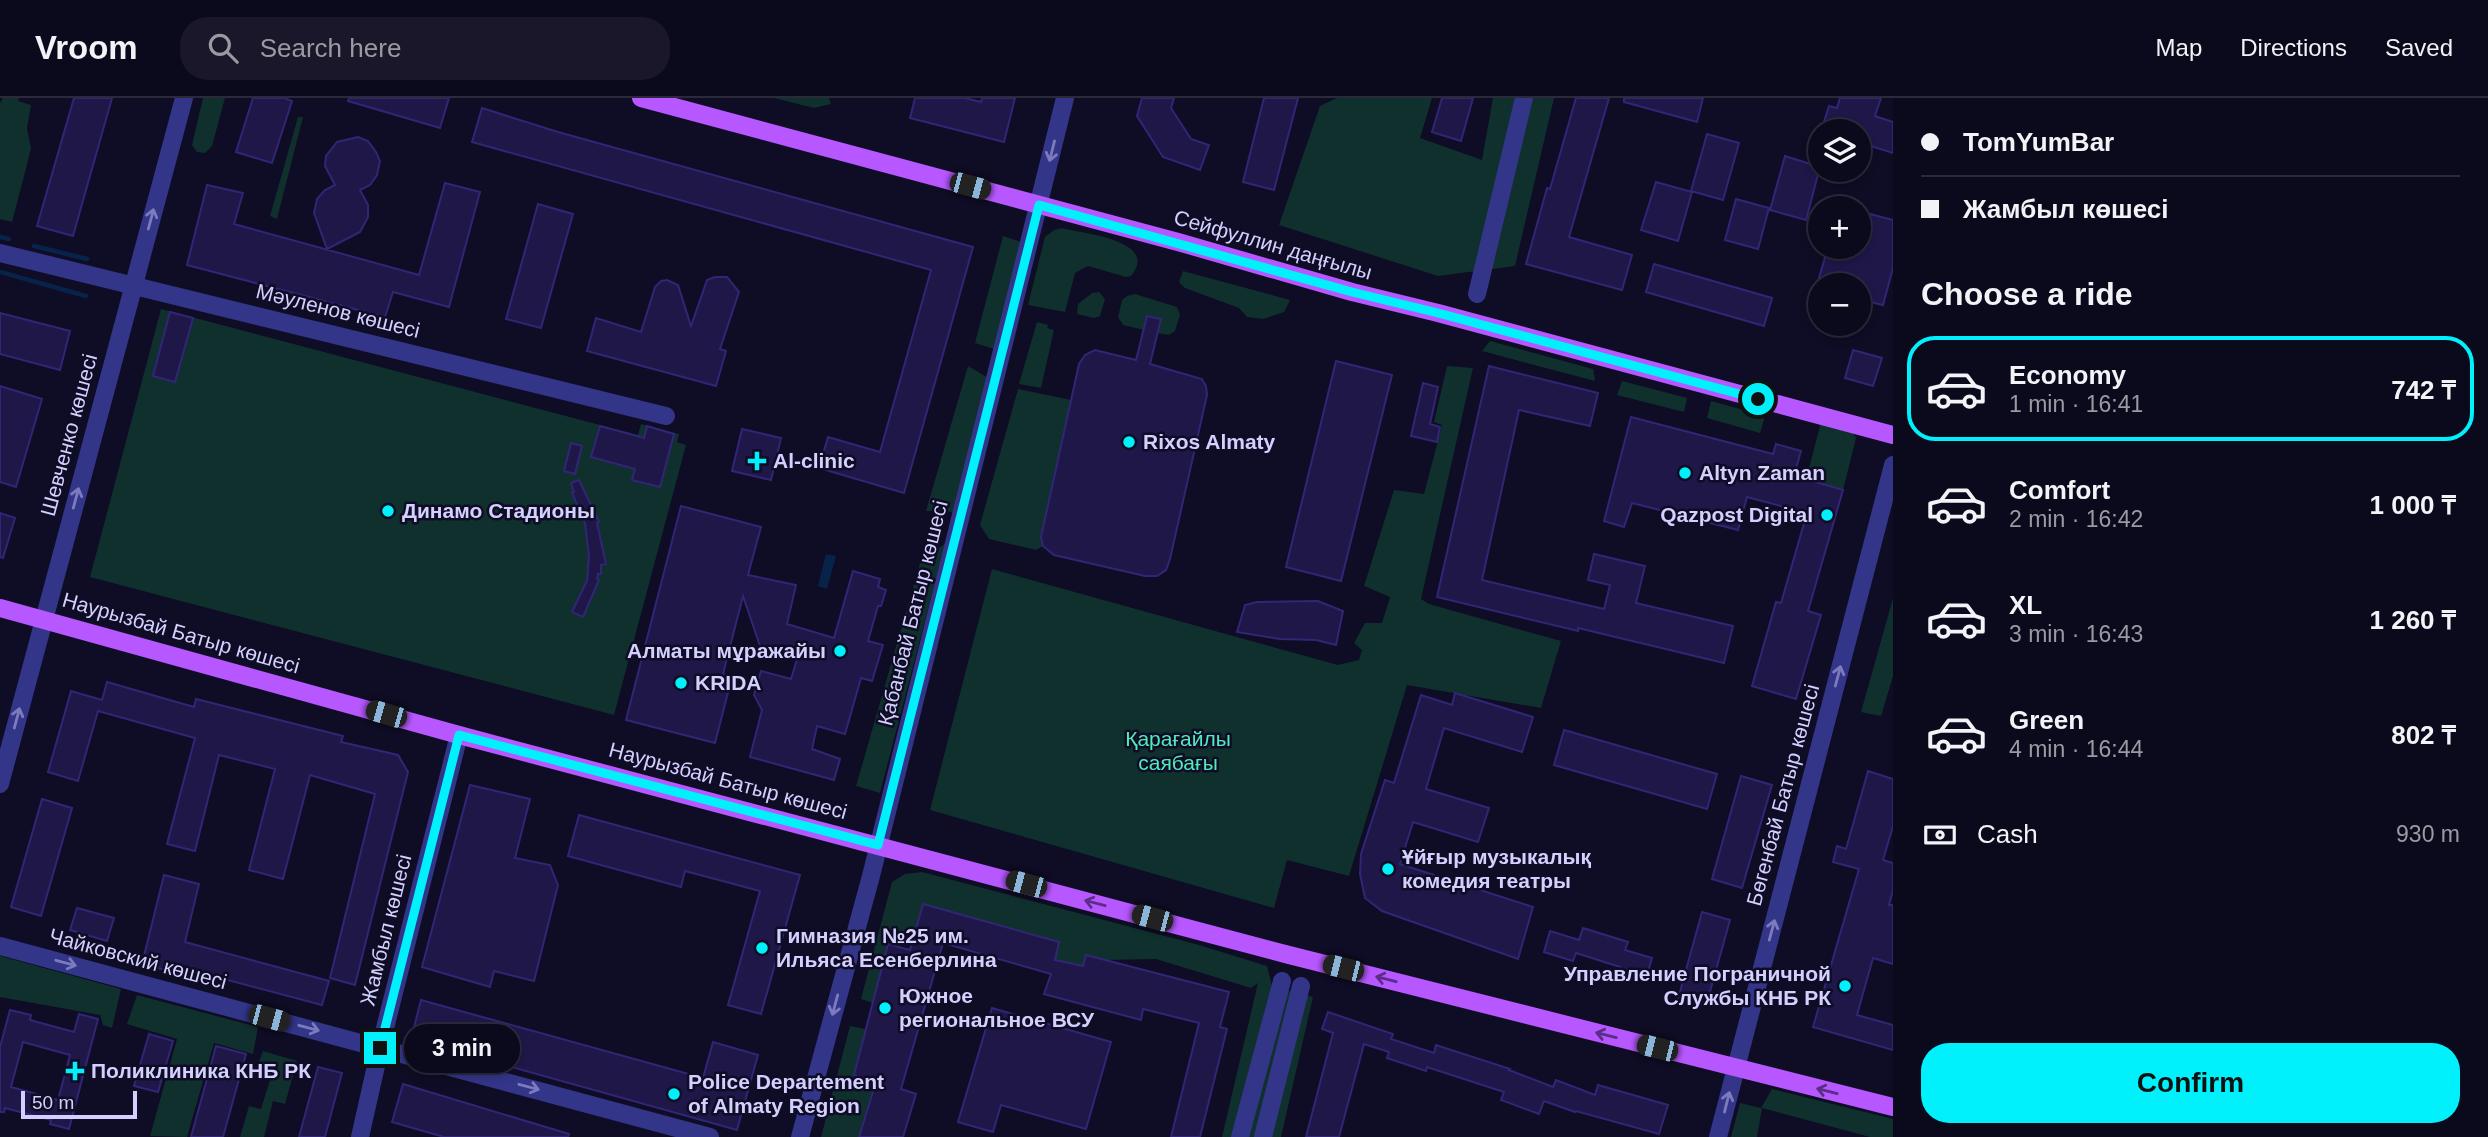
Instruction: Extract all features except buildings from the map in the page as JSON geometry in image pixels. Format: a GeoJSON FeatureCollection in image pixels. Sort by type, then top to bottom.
{"type":"FeatureCollection","features":[{"type":"Feature","properties":{"kind":"main road","name":"Сейфуллин даңғылы"},"geometry":{"type":"LineString","coordinates":[[641,98],[1352,292],[1893,435]]}},
{"type":"Feature","properties":{"kind":"main road","name":"Наурызбай Батыр көшесі"},"geometry":{"type":"LineString","coordinates":[[0,608],[459,735],[1289,955],[1893,1107]]}},
{"type":"Feature","properties":{"kind":"street","name":"Шевченко көшесі"},"geometry":{"type":"LineString","coordinates":[[0,784],[184,98]]}},
{"type":"Feature","properties":{"kind":"street","name":"Қабанбай Батыр көшесі"},"geometry":{"type":"LineString","coordinates":[[800,1137],[878,845],[1065,98]]}},
{"type":"Feature","properties":{"kind":"street"},"geometry":{"type":"LineString","coordinates":[[1477,293],[1524,98]]}},
{"type":"Feature","properties":{"kind":"street","name":"Мәуленов көшесі"},"geometry":{"type":"LineString","coordinates":[[0,253],[666,416]]}},
{"type":"Feature","properties":{"kind":"street","name":"Бөгенбай Батыр көшесі"},"geometry":{"type":"LineString","coordinates":[[1718,1137],[1893,465]]}},
{"type":"Feature","properties":{"kind":"street","name":"Жамбыл көшесі"},"geometry":{"type":"LineString","coordinates":[[360,1137],[459,735]]}},
{"type":"Feature","properties":{"kind":"street","name":"Чайковский көшесі"},"geometry":{"type":"LineString","coordinates":[[0,946],[710,1137]]}},
{"type":"Feature","properties":{"kind":"street"},"geometry":{"type":"LineString","coordinates":[[1240,1137],[1282,981]]}},
{"type":"Feature","properties":{"kind":"street"},"geometry":{"type":"LineString","coordinates":[[1263,1137],[1301,986]]}},
{"type":"Feature","properties":{"kind":"green space"},"geometry":{"type":"Polygon","coordinates":[[[3,98],[19,98],[18,101],[31,105],[27,128],[31,149],[12,222],[0,219],[0,103],[3,98]]]}},
{"type":"Feature","properties":{"kind":"green space"},"geometry":{"type":"Polygon","coordinates":[[[203,98],[225,98],[212,146],[205,153],[197,152],[192,145],[203,98]]]}},
{"type":"Feature","properties":{"kind":"green space"},"geometry":{"type":"Polygon","coordinates":[[[774,98],[829,98],[831,104],[814,108],[774,98]]]}},
{"type":"Feature","properties":{"kind":"green space"},"geometry":{"type":"Polygon","coordinates":[[[1337,98],[1432,98],[1420,138],[1482,160],[1493,98],[1554,98],[1515,266],[1438,276],[1279,225],[1320,106],[1337,98]]]}},
{"type":"Feature","properties":{"kind":"green space"},"geometry":{"type":"Polygon","coordinates":[[[298,117],[303,117],[277,219],[270,216],[298,117]]]}},
{"type":"Feature","properties":{"kind":"green space"},"geometry":{"type":"Polygon","coordinates":[[[1062,228],[1116,241],[1136,254],[1137,264],[1131,276],[1126,277],[1088,266],[1075,273],[1065,312],[1028,305],[1045,237],[1062,228]]]}},
{"type":"Feature","properties":{"kind":"green space"},"geometry":{"type":"Polygon","coordinates":[[[1003,236],[1024,243],[997,350],[975,343],[1003,236]]]}},
{"type":"Feature","properties":{"kind":"green space"},"geometry":{"type":"Polygon","coordinates":[[[1183,271],[1290,300],[1284,312],[1263,319],[1247,317],[1239,308],[1185,288],[1179,282],[1183,271]]]}},
{"type":"Feature","properties":{"kind":"green space"},"geometry":{"type":"Polygon","coordinates":[[[1099,292],[1105,299],[1100,316],[1094,318],[1077,314],[1078,304],[1092,293],[1099,292]]]}},
{"type":"Feature","properties":{"kind":"green space"},"geometry":{"type":"Polygon","coordinates":[[[1135,294],[1177,307],[1180,315],[1175,331],[1169,335],[1157,333],[1161,319],[1144,330],[1123,325],[1118,317],[1122,300],[1135,294]]]}},
{"type":"Feature","properties":{"kind":"green space","name":"Динамо Стадионы"},"geometry":{"type":"Polygon","coordinates":[[[161,309],[638,435],[641,424],[679,434],[677,442],[686,445],[614,715],[90,577],[161,309]]]}},
{"type":"Feature","properties":{"kind":"green space"},"geometry":{"type":"Polygon","coordinates":[[[1037,322],[1054,330],[1041,388],[1019,384],[1037,322]]]}},
{"type":"Feature","properties":{"kind":"green space"},"geometry":{"type":"Polygon","coordinates":[[[1490,341],[1593,369],[1595,381],[1482,351],[1490,341]]]}},
{"type":"Feature","properties":{"kind":"green space"},"geometry":{"type":"Polygon","coordinates":[[[968,366],[990,379],[954,512],[926,511],[968,366]]]}},
{"type":"Feature","properties":{"kind":"green space","name":"Қарағайлы саябағы"},"geometry":{"type":"Polygon","coordinates":[[[1447,366],[1473,368],[1421,599],[1429,604],[1561,641],[1541,708],[1407,685],[1349,876],[1287,860],[1274,908],[930,810],[992,569],[1338,665],[1359,660],[1362,650],[1354,643],[1365,623],[1382,623],[1390,597],[1364,586],[1394,490],[1424,494],[1442,425],[1434,422],[1447,366]]]}},
{"type":"Feature","properties":{"kind":"green space"},"geometry":{"type":"Polygon","coordinates":[[[1622,381],[1687,398],[1684,412],[1617,395],[1622,381]]]}},
{"type":"Feature","properties":{"kind":"green space"},"geometry":{"type":"Polygon","coordinates":[[[1018,389],[1071,400],[1043,546],[1036,550],[989,539],[980,525],[1018,389]]]}},
{"type":"Feature","properties":{"kind":"green space"},"geometry":{"type":"Polygon","coordinates":[[[1711,401],[1765,416],[1760,433],[1707,418],[1711,401]]]}},
{"type":"Feature","properties":{"kind":"green space"},"geometry":{"type":"Polygon","coordinates":[[[1821,422],[1852,430],[1856,438],[1843,490],[1806,480],[1821,422]]]}},
{"type":"Feature","properties":{"kind":"green space"},"geometry":{"type":"Polygon","coordinates":[[[945,544],[880,793],[856,786],[921,560],[945,544]]]}},
{"type":"Feature","properties":{"kind":"green space"},"geometry":{"type":"Polygon","coordinates":[[[1893,598],[1893,676],[1881,716],[1861,712],[1893,598]]]}},
{"type":"Feature","properties":{"kind":"green space"},"geometry":{"type":"Polygon","coordinates":[[[922,872],[1199,945],[1267,966],[1272,986],[1313,997],[1281,1137],[1222,1137],[1258,983],[1251,988],[1156,959],[1105,960],[1086,955],[1083,966],[1055,960],[923,905],[914,935],[891,933],[873,1003],[861,999],[892,882],[905,874],[922,872]]]}},
{"type":"Feature","properties":{"kind":"green space"},"geometry":{"type":"Polygon","coordinates":[[[0,956],[121,989],[112,1028],[103,1025],[100,1015],[0,997],[0,956]]]}},
{"type":"Feature","properties":{"kind":"green space"},"geometry":{"type":"Polygon","coordinates":[[[137,995],[258,1027],[253,1054],[214,1043],[187,1137],[150,1136],[177,1039],[127,1024],[137,995]]]}},
{"type":"Feature","properties":{"kind":"green space"},"geometry":{"type":"Polygon","coordinates":[[[850,1026],[866,1029],[854,1075],[876,1082],[859,1137],[821,1137],[850,1026]]]}},
{"type":"Feature","properties":{"kind":"green space"},"geometry":{"type":"Polygon","coordinates":[[[263,1051],[297,1061],[285,1104],[273,1101],[264,1137],[240,1137],[249,1106],[261,1109],[274,1067],[259,1062],[263,1051]]]}},
{"type":"Feature","properties":{"kind":"green space"},"geometry":{"type":"Polygon","coordinates":[[[1772,1089],[1893,1119],[1893,1137],[1870,1137],[1762,1108],[1757,1137],[1731,1137],[1740,1103],[1761,1108],[1772,1089]]]}},
{"type":"Feature","properties":{"kind":"water"},"geometry":{"type":"Polygon","coordinates":[[[826,554],[836,556],[827,589],[818,586],[826,554]]]}},
{"type":"Feature","properties":{"kind":"waterway"},"geometry":{"type":"LineString","coordinates":[[0,237],[9,239]]}},
{"type":"Feature","properties":{"kind":"waterway"},"geometry":{"type":"LineString","coordinates":[[34,246],[87,259]]}},
{"type":"Feature","properties":{"kind":"waterway"},"geometry":{"type":"LineString","coordinates":[[0,272],[86,296]]}},
{"type":"Feature","properties":{"kind":"place","name":"Rixos Almaty"},"geometry":{"type":"Point","coordinates":[1129,442]}},
{"type":"Feature","properties":{"kind":"place","name":"Al-clinic"},"geometry":{"type":"Point","coordinates":[757,461]}},
{"type":"Feature","properties":{"kind":"place","name":"Altyn Zaman"},"geometry":{"type":"Point","coordinates":[1685,473]}},
{"type":"Feature","properties":{"kind":"place","name":"Динамо Стадионы"},"geometry":{"type":"Point","coordinates":[388,511]}},
{"type":"Feature","properties":{"kind":"place","name":"Qazpost Digital"},"geometry":{"type":"Point","coordinates":[1827,515]}},
{"type":"Feature","properties":{"kind":"place","name":"Алматы мұражайы"},"geometry":{"type":"Point","coordinates":[840,651]}},
{"type":"Feature","properties":{"kind":"place","name":"KRIDA"},"geometry":{"type":"Point","coordinates":[681,683]}},
{"type":"Feature","properties":{"kind":"place","name":"Ұйғыр музыкалық комедия театры"},"geometry":{"type":"Point","coordinates":[1388,869]}},
{"type":"Feature","properties":{"kind":"place","name":"Гимназия №25 им. Ильяса Есенберлина"},"geometry":{"type":"Point","coordinates":[762,948]}},
{"type":"Feature","properties":{"kind":"place","name":"Управление Пограничной Службы КНБ РК"},"geometry":{"type":"Point","coordinates":[1845,986]}},
{"type":"Feature","properties":{"kind":"place","name":"Южное региональное ВСУ"},"geometry":{"type":"Point","coordinates":[885,1008]}},
{"type":"Feature","properties":{"kind":"place","name":"Поликлиника КНБ РК"},"geometry":{"type":"Point","coordinates":[75,1071]}},
{"type":"Feature","properties":{"kind":"place","name":"Police Departement of Almaty Region"},"geometry":{"type":"Point","coordinates":[674,1094]}},
{"type":"Feature","properties":{"kind":"route"},"geometry":{"type":"LineString","coordinates":[[380,1048],[459,735],[878,845],[1039,205],[1352,292],[1758,399]]}}]}
